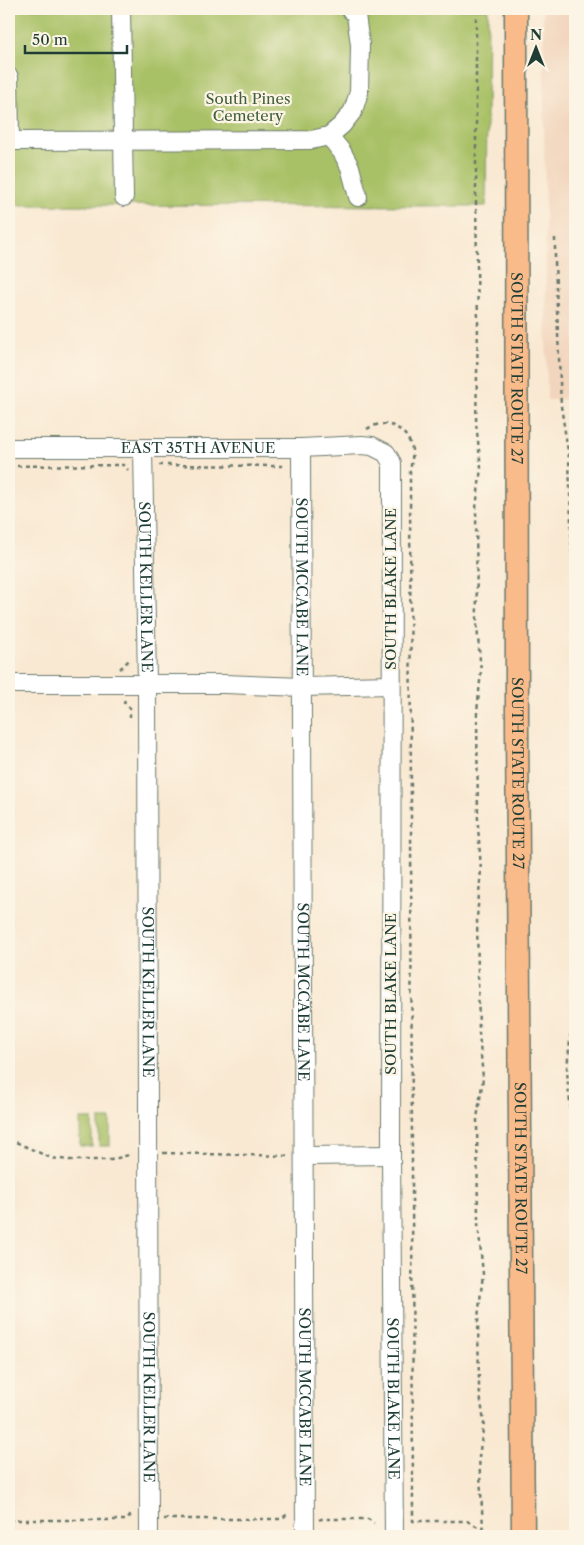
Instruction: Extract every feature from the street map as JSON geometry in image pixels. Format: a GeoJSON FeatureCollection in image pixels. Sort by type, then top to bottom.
{"type":"FeatureCollection","features":[{"type":"Feature","properties":{"kind":"main road","name":"SOUTH STATE ROUTE 27"},"geometry":{"type":"LineString","coordinates":[[516,9],[517,756],[523,1536]]}},
{"type":"Feature","properties":{"kind":"street"},"geometry":{"type":"LineString","coordinates":[[122,9],[124,197]]}},
{"type":"Feature","properties":{"kind":"street"},"geometry":{"type":"LineString","coordinates":[[9,77],[10,141],[311,140],[329,136],[342,125],[353,111],[359,92],[360,45],[356,15],[350,9]]}},
{"type":"Feature","properties":{"kind":"street"},"geometry":{"type":"LineString","coordinates":[[329,136],[342,152],[350,167],[358,197]]}},
{"type":"Feature","properties":{"kind":"street","name":"EAST 35TH AVENUE"},"geometry":{"type":"LineString","coordinates":[[9,448],[301,448],[362,445],[372,446],[386,453]]}},
{"type":"Feature","properties":{"kind":"street","name":"SOUTH KELLER LANE"},"geometry":{"type":"LineString","coordinates":[[143,448],[147,684],[148,1153],[154,1530]]}},
{"type":"Feature","properties":{"kind":"street","name":"SOUTH MCCABE LANE"},"geometry":{"type":"LineString","coordinates":[[301,448],[305,1156],[310,1531]]}},
{"type":"Feature","properties":{"kind":"street","name":"SOUTH BLAKE LANE"},"geometry":{"type":"LineString","coordinates":[[386,453],[392,463],[394,1536]]}},
{"type":"Feature","properties":{"kind":"street"},"geometry":{"type":"LineString","coordinates":[[9,684],[391,686]]}},
{"type":"Feature","properties":{"kind":"street"},"geometry":{"type":"LineString","coordinates":[[305,1156],[392,1155]]}},
{"type":"Feature","properties":{"kind":"path"},"geometry":{"type":"LineString","coordinates":[[476,9],[478,325],[476,423],[481,468],[476,508],[477,626],[481,671],[477,712],[478,826],[481,870],[477,918],[479,1033],[483,1078],[476,1119],[478,1223],[483,1274],[478,1318],[479,1387],[484,1423],[480,1458],[484,1536]]}},
{"type":"Feature","properties":{"kind":"path"},"geometry":{"type":"LineString","coordinates":[[555,238],[561,398],[569,458],[573,589],[573,669],[575,681]]}},
{"type":"Feature","properties":{"kind":"path"},"geometry":{"type":"LineString","coordinates":[[365,430],[375,424],[391,425],[404,432],[410,443],[413,457],[410,470],[413,1521],[467,1521],[478,1527],[483,1527]]}},
{"type":"Feature","properties":{"kind":"path"},"geometry":{"type":"LineString","coordinates":[[157,462],[160,466],[282,466],[287,471]]}},
{"type":"Feature","properties":{"kind":"path"},"geometry":{"type":"LineString","coordinates":[[9,466],[124,465],[130,472]]}},
{"type":"Feature","properties":{"kind":"path"},"geometry":{"type":"LineString","coordinates":[[117,672],[130,660]]}},
{"type":"Feature","properties":{"kind":"path"},"geometry":{"type":"LineString","coordinates":[[128,698],[124,702],[130,708],[130,718]]}},
{"type":"Feature","properties":{"kind":"path"},"geometry":{"type":"LineString","coordinates":[[575,764],[573,937],[575,963]]}},
{"type":"Feature","properties":{"kind":"path"},"geometry":{"type":"LineString","coordinates":[[575,994],[567,1068],[573,1124],[572,1176],[575,1227]]}},
{"type":"Feature","properties":{"kind":"path"},"geometry":{"type":"LineString","coordinates":[[9,1139],[51,1158],[69,1160],[111,1160],[133,1154],[148,1153],[305,1156]]}},
{"type":"Feature","properties":{"kind":"path"},"geometry":{"type":"LineString","coordinates":[[575,1289],[575,1432]]}},
{"type":"Feature","properties":{"kind":"path"},"geometry":{"type":"LineString","coordinates":[[9,1520],[127,1520],[133,1512]]}},
{"type":"Feature","properties":{"kind":"path"},"geometry":{"type":"LineString","coordinates":[[154,1530],[164,1519],[281,1519],[291,1512]]}},
{"type":"Feature","properties":{"kind":"path"},"geometry":{"type":"LineString","coordinates":[[310,1531],[321,1519],[368,1519],[374,1524]]}},
{"type":"Feature","properties":{"kind":"shaded area"},"geometry":{"type":"Polygon","coordinates":[[[543,9],[575,9],[575,399],[547,400],[543,9]]]}},
{"type":"Feature","properties":{"kind":"green space","name":"South Pines Cemetery"},"geometry":{"type":"Polygon","coordinates":[[[9,9],[488,9],[486,206],[9,205],[9,9]]]}},
{"type":"Feature","properties":{"kind":"green space"},"geometry":{"type":"Polygon","coordinates":[[[80,1119],[92,1119],[92,1146],[80,1146],[80,1119]]]}},
{"type":"Feature","properties":{"kind":"green space"},"geometry":{"type":"Polygon","coordinates":[[[99,1119],[110,1119],[110,1146],[99,1146],[99,1119]]]}}]}
